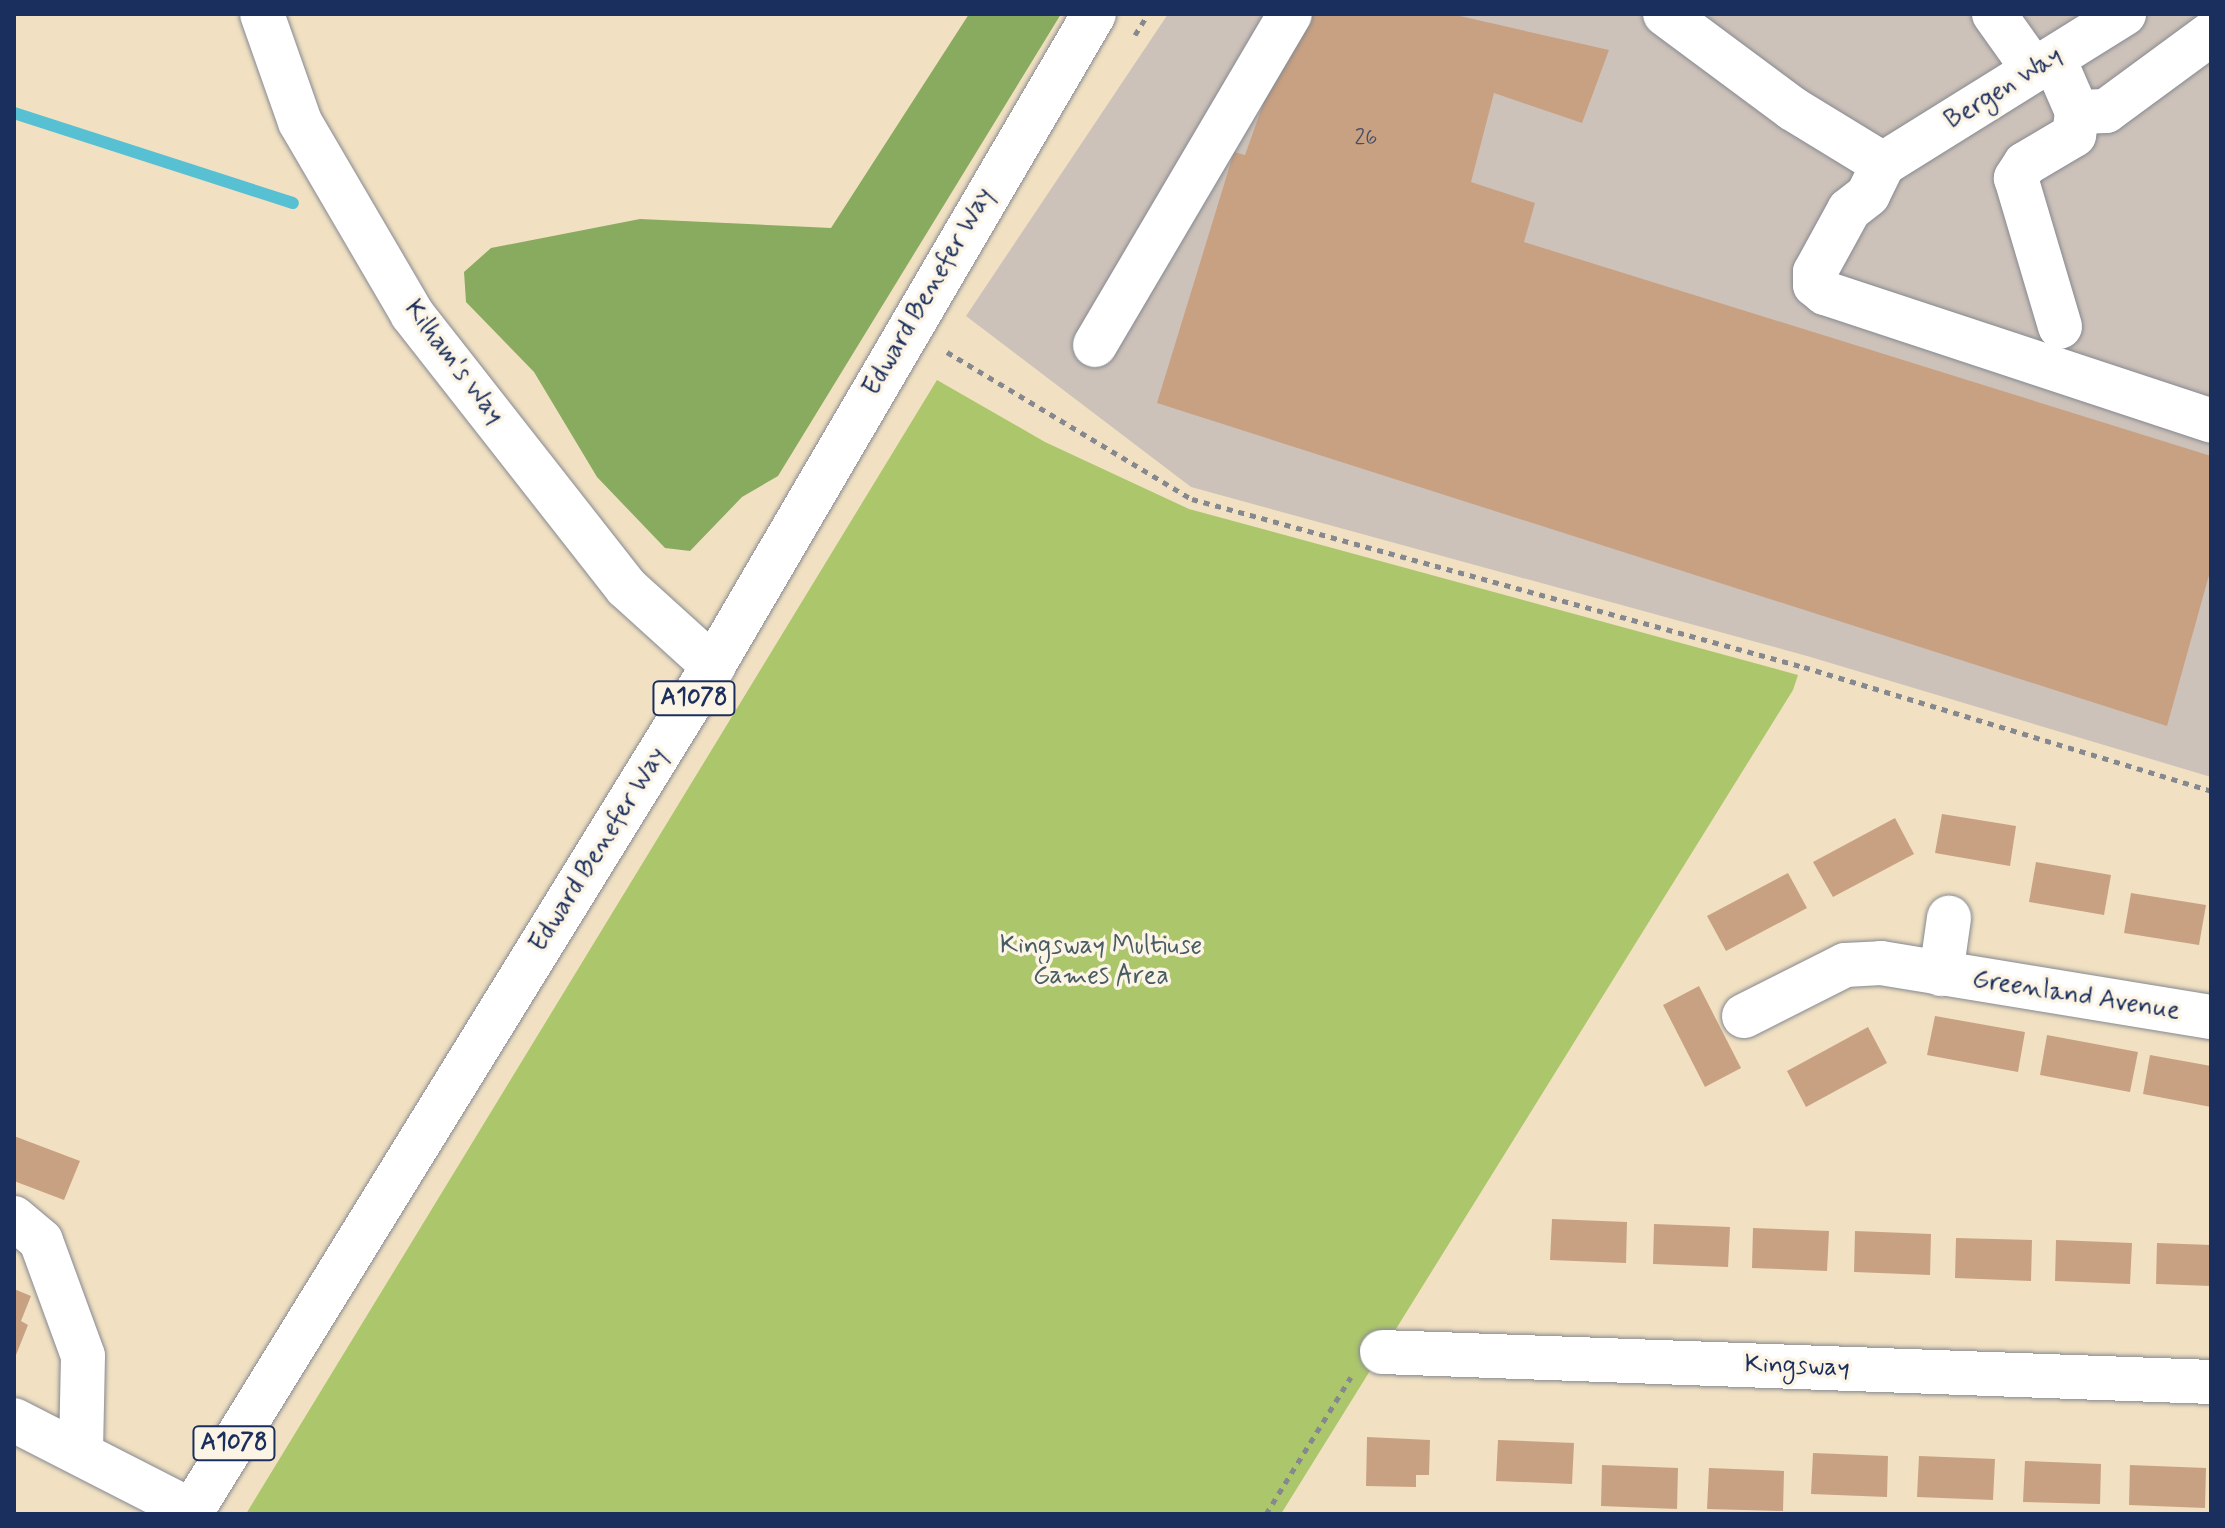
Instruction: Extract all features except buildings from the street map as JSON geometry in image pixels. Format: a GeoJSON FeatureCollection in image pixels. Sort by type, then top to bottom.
{"type":"FeatureCollection","features":[{"type":"Feature","properties":{"kind":"main road","name":"Kilham's Way"},"geometry":{"type":"LineString","coordinates":[[262,14],[300,122],[412,314],[626,587],[713,666]]}},
{"type":"Feature","properties":{"kind":"main road","name":"Edward Benefer Way"},"geometry":{"type":"LineString","coordinates":[[191,1512],[713,666],[1094,14]]}},
{"type":"Feature","properties":{"kind":"main road"},"geometry":{"type":"LineString","coordinates":[[1095,345],[1290,14]]}},
{"type":"Feature","properties":{"kind":"main road"},"geometry":{"type":"LineString","coordinates":[[1665,14],[1793,109],[1883,164],[1868,195],[1849,210],[1815,272],[1815,285],[1825,293],[2211,421]]}},
{"type":"Feature","properties":{"kind":"main road"},"geometry":{"type":"LineString","coordinates":[[1994,14],[2044,64],[2077,112],[2074,135],[2025,164],[2016,178],[2060,327]]}},
{"type":"Feature","properties":{"kind":"main road","name":"Bergen Way"},"geometry":{"type":"LineString","coordinates":[[1883,164],[2124,14]]}},
{"type":"Feature","properties":{"kind":"main road"},"geometry":{"type":"LineString","coordinates":[[2077,112],[2106,111],[2211,34]]}},
{"type":"Feature","properties":{"kind":"main road","name":"Greenland Avenue"},"geometry":{"type":"LineString","coordinates":[[1941,974],[1949,918]]}},
{"type":"Feature","properties":{"kind":"main road","name":"Greenland Avenue"},"geometry":{"type":"LineString","coordinates":[[1744,1016],[1845,965],[1881,963],[2211,1017]]}},
{"type":"Feature","properties":{"kind":"main road"},"geometry":{"type":"LineString","coordinates":[[14,1218],[41,1241],[83,1356],[81,1452]]}},
{"type":"Feature","properties":{"kind":"main road","name":"Kingsway"},"geometry":{"type":"LineString","coordinates":[[1382,1352],[2211,1382]]}},
{"type":"Feature","properties":{"kind":"main road"},"geometry":{"type":"LineString","coordinates":[[14,1420],[81,1452],[191,1512]]}},
{"type":"Feature","properties":{"kind":"path"},"geometry":{"type":"LineString","coordinates":[[939,348],[1192,499],[1804,667],[2211,791]]}},
{"type":"Feature","properties":{"kind":"path"},"geometry":{"type":"LineString","coordinates":[[1266,1514],[1357,1367],[1368,1369],[1382,1352]]}},
{"type":"Feature","properties":{"kind":"shaded area"},"geometry":{"type":"Polygon","coordinates":[[[1168,14],[2211,14],[2211,777],[1807,656],[1191,487],[966,316],[1168,14]]]}},
{"type":"Feature","properties":{"kind":"green space"},"geometry":{"type":"Polygon","coordinates":[[[969,14],[1061,14],[778,476],[742,497],[690,551],[665,548],[597,477],[534,372],[466,302],[464,272],[491,248],[640,219],[831,228],[969,14]]]}},
{"type":"Feature","properties":{"kind":"green space","name":"Kingsway Multiuse Games Area"},"geometry":{"type":"Polygon","coordinates":[[[937,380],[1045,442],[1189,509],[1798,675],[1793,690],[1281,1514],[246,1514],[937,380]]]}},
{"type":"Feature","properties":{"kind":"waterway"},"geometry":{"type":"LineString","coordinates":[[14,113],[293,203]]}}]}
